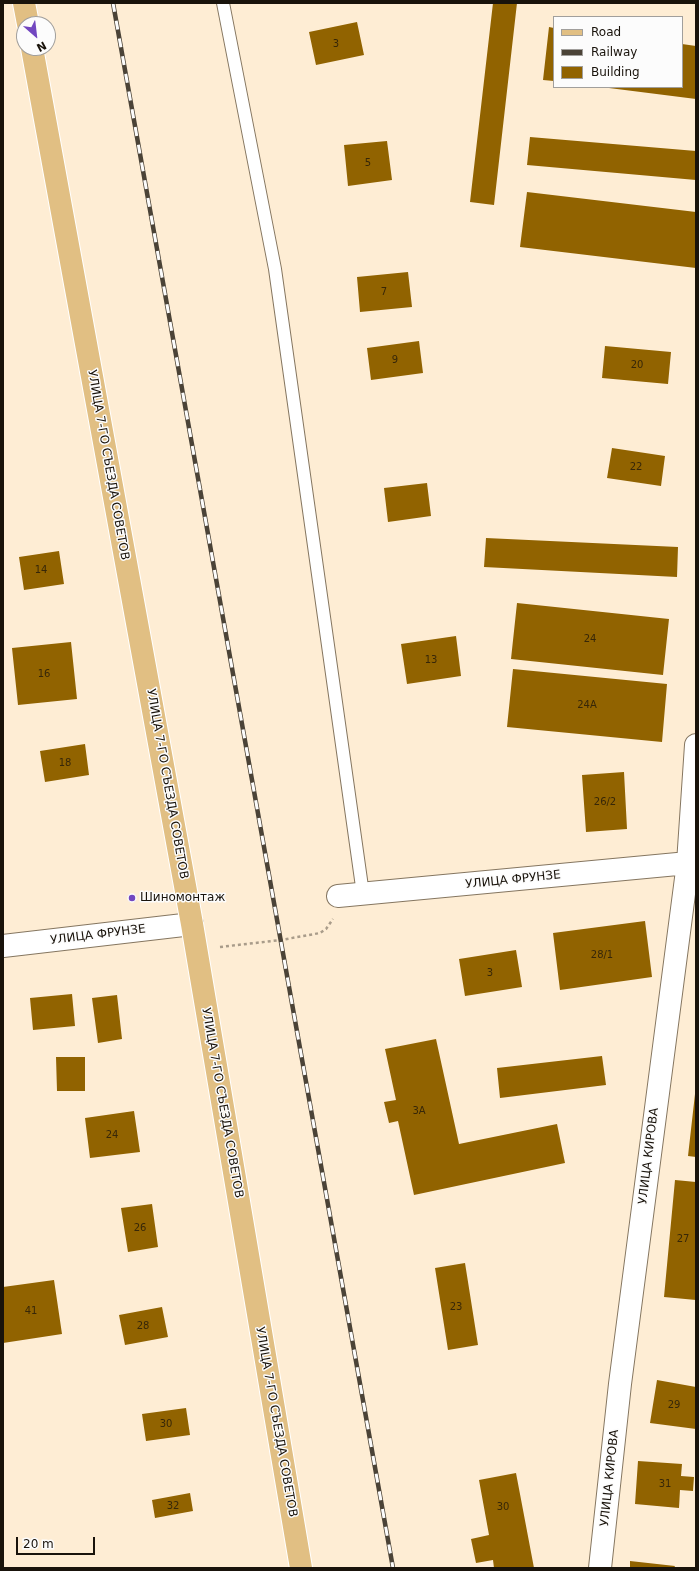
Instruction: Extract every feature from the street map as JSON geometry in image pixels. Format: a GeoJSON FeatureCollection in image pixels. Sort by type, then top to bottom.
{"type":"FeatureCollection","features":[{"type":"Feature","properties":{"kind":"main road"},"geometry":{"type":"LineString","coordinates":[[24,3],[26,16]]}},
{"type":"Feature","properties":{"kind":"main road","name":"УЛИЦА 7-ГО СЪЕЗДА СОВЕТОВ"},"geometry":{"type":"LineString","coordinates":[[33,56],[192,924],[301,1568]]}},
{"type":"Feature","properties":{"kind":"street","name":"УЛИЦА КИРОВА"},"geometry":{"type":"LineString","coordinates":[[600,1568],[620,1384],[688,863],[696,745]]}},
{"type":"Feature","properties":{"kind":"street","name":"УЛИЦА ФРУНЗЕ"},"geometry":{"type":"LineString","coordinates":[[338,896],[688,863]]}},
{"type":"Feature","properties":{"kind":"street","name":"УЛИЦА ФРУНЗЕ"},"geometry":{"type":"LineString","coordinates":[[3,946],[192,924]]}},
{"type":"Feature","properties":{"kind":"lane"},"geometry":{"type":"LineString","coordinates":[[223,3],[275,269],[363,894]]}},
{"type":"Feature","properties":{"kind":"path"},"geometry":{"type":"LineString","coordinates":[[215,948],[281,940],[320,933],[332,922],[336,914],[338,896]]}},
{"type":"Feature","properties":{"kind":"building"},"geometry":{"type":"Polygon","coordinates":[[[493,3],[517,3],[494,205],[470,202],[493,3]]]}},
{"type":"Feature","properties":{"kind":"building"},"geometry":{"type":"Polygon","coordinates":[[[357,22],[364,55],[316,65],[309,32],[357,22]]]}},
{"type":"Feature","properties":{"kind":"building"},"geometry":{"type":"Polygon","coordinates":[[[549,27],[553,28],[553,81],[543,80],[549,27]]]}},
{"type":"Feature","properties":{"kind":"building"},"geometry":{"type":"Polygon","coordinates":[[[683,44],[696,46],[696,99],[609,88],[683,88],[683,44]]]}},
{"type":"Feature","properties":{"kind":"building"},"geometry":{"type":"Polygon","coordinates":[[[530,137],[696,151],[696,180],[527,165],[530,137]]]}},
{"type":"Feature","properties":{"kind":"building"},"geometry":{"type":"Polygon","coordinates":[[[387,141],[392,180],[348,186],[344,145],[387,141]]]}},
{"type":"Feature","properties":{"kind":"building"},"geometry":{"type":"Polygon","coordinates":[[[527,192],[696,212],[696,268],[520,247],[527,192]]]}},
{"type":"Feature","properties":{"kind":"building"},"geometry":{"type":"Polygon","coordinates":[[[408,272],[412,307],[360,312],[357,277],[408,272]]]}},
{"type":"Feature","properties":{"kind":"building"},"geometry":{"type":"Polygon","coordinates":[[[419,341],[423,373],[371,380],[367,348],[419,341]]]}},
{"type":"Feature","properties":{"kind":"building"},"geometry":{"type":"Polygon","coordinates":[[[605,346],[671,352],[668,384],[602,378],[605,346]]]}},
{"type":"Feature","properties":{"kind":"building"},"geometry":{"type":"Polygon","coordinates":[[[612,448],[665,456],[661,486],[607,478],[612,448]]]}},
{"type":"Feature","properties":{"kind":"building"},"geometry":{"type":"Polygon","coordinates":[[[427,483],[431,516],[388,522],[384,488],[427,483]]]}},
{"type":"Feature","properties":{"kind":"building"},"geometry":{"type":"Polygon","coordinates":[[[486,538],[678,547],[677,577],[484,567],[486,538]]]}},
{"type":"Feature","properties":{"kind":"building"},"geometry":{"type":"Polygon","coordinates":[[[59,551],[64,584],[24,590],[19,557],[59,551]]]}},
{"type":"Feature","properties":{"kind":"building"},"geometry":{"type":"Polygon","coordinates":[[[517,603],[669,619],[663,675],[511,659],[517,603]]]}},
{"type":"Feature","properties":{"kind":"building"},"geometry":{"type":"Polygon","coordinates":[[[456,636],[461,676],[407,684],[401,644],[456,636]]]}},
{"type":"Feature","properties":{"kind":"building"},"geometry":{"type":"Polygon","coordinates":[[[71,642],[77,699],[18,705],[12,648],[71,642]]]}},
{"type":"Feature","properties":{"kind":"building"},"geometry":{"type":"Polygon","coordinates":[[[513,669],[667,684],[662,742],[507,727],[513,669]]]}},
{"type":"Feature","properties":{"kind":"building"},"geometry":{"type":"Polygon","coordinates":[[[85,744],[89,775],[45,782],[40,751],[85,744]]]}},
{"type":"Feature","properties":{"kind":"building"},"geometry":{"type":"Polygon","coordinates":[[[624,772],[627,829],[586,832],[582,775],[624,772]]]}},
{"type":"Feature","properties":{"kind":"building"},"geometry":{"type":"Polygon","coordinates":[[[645,921],[652,977],[560,990],[553,933],[645,921]]]}},
{"type":"Feature","properties":{"kind":"building"},"geometry":{"type":"Polygon","coordinates":[[[516,950],[522,987],[465,996],[459,959],[516,950]]]}},
{"type":"Feature","properties":{"kind":"building"},"geometry":{"type":"Polygon","coordinates":[[[72,994],[75,1026],[33,1030],[30,998],[72,994]]]}},
{"type":"Feature","properties":{"kind":"building"},"geometry":{"type":"Polygon","coordinates":[[[117,995],[122,1039],[98,1043],[92,998],[117,995]]]}},
{"type":"Feature","properties":{"kind":"building"},"geometry":{"type":"Polygon","coordinates":[[[436,1039],[459,1144],[557,1124],[565,1163],[414,1195],[398,1121],[389,1123],[384,1102],[396,1100],[385,1049],[436,1039]]]}},
{"type":"Feature","properties":{"kind":"building"},"geometry":{"type":"Polygon","coordinates":[[[602,1056],[606,1085],[500,1098],[497,1068],[602,1056]]]}},
{"type":"Feature","properties":{"kind":"building"},"geometry":{"type":"Polygon","coordinates":[[[56,1057],[85,1057],[85,1091],[57,1091],[56,1057]]]}},
{"type":"Feature","properties":{"kind":"building"},"geometry":{"type":"Polygon","coordinates":[[[695,1094],[696,1095],[696,1157],[688,1156],[695,1094]]]}},
{"type":"Feature","properties":{"kind":"building"},"geometry":{"type":"Polygon","coordinates":[[[134,1111],[140,1152],[90,1158],[85,1118],[134,1111]]]}},
{"type":"Feature","properties":{"kind":"building"},"geometry":{"type":"Polygon","coordinates":[[[675,1180],[696,1182],[696,1300],[664,1297],[675,1180]]]}},
{"type":"Feature","properties":{"kind":"building"},"geometry":{"type":"Polygon","coordinates":[[[152,1204],[158,1247],[128,1252],[121,1208],[152,1204]]]}},
{"type":"Feature","properties":{"kind":"building"},"geometry":{"type":"Polygon","coordinates":[[[465,1263],[478,1345],[448,1350],[435,1268],[465,1263]]]}},
{"type":"Feature","properties":{"kind":"building"},"geometry":{"type":"Polygon","coordinates":[[[54,1280],[62,1334],[3,1343],[3,1287],[54,1280]]]}},
{"type":"Feature","properties":{"kind":"building"},"geometry":{"type":"Polygon","coordinates":[[[162,1307],[168,1337],[125,1345],[119,1315],[162,1307]]]}},
{"type":"Feature","properties":{"kind":"building"},"geometry":{"type":"Polygon","coordinates":[[[657,1380],[696,1387],[696,1429],[650,1423],[657,1380]]]}},
{"type":"Feature","properties":{"kind":"building"},"geometry":{"type":"Polygon","coordinates":[[[186,1408],[190,1435],[146,1441],[142,1414],[186,1408]]]}},
{"type":"Feature","properties":{"kind":"building"},"geometry":{"type":"Polygon","coordinates":[[[638,1461],[682,1464],[681,1476],[694,1477],[693,1491],[680,1490],[679,1508],[635,1504],[638,1461]]]}},
{"type":"Feature","properties":{"kind":"building"},"geometry":{"type":"Polygon","coordinates":[[[516,1473],[534,1568],[494,1568],[493,1560],[476,1563],[471,1539],[489,1535],[479,1480],[516,1473]]]}},
{"type":"Feature","properties":{"kind":"building"},"geometry":{"type":"Polygon","coordinates":[[[190,1493],[193,1511],[155,1518],[152,1500],[190,1493]]]}},
{"type":"Feature","properties":{"kind":"building"},"geometry":{"type":"Polygon","coordinates":[[[630,1561],[675,1566],[674,1568],[630,1568],[630,1561]]]}},
{"type":"Feature","properties":{"kind":"railway"},"geometry":{"type":"LineString","coordinates":[[113,3],[393,1568]]}},
{"type":"Feature","properties":{"kind":"place","name":"Шиномонтаж"},"geometry":{"type":"Point","coordinates":[132,898]}}]}
